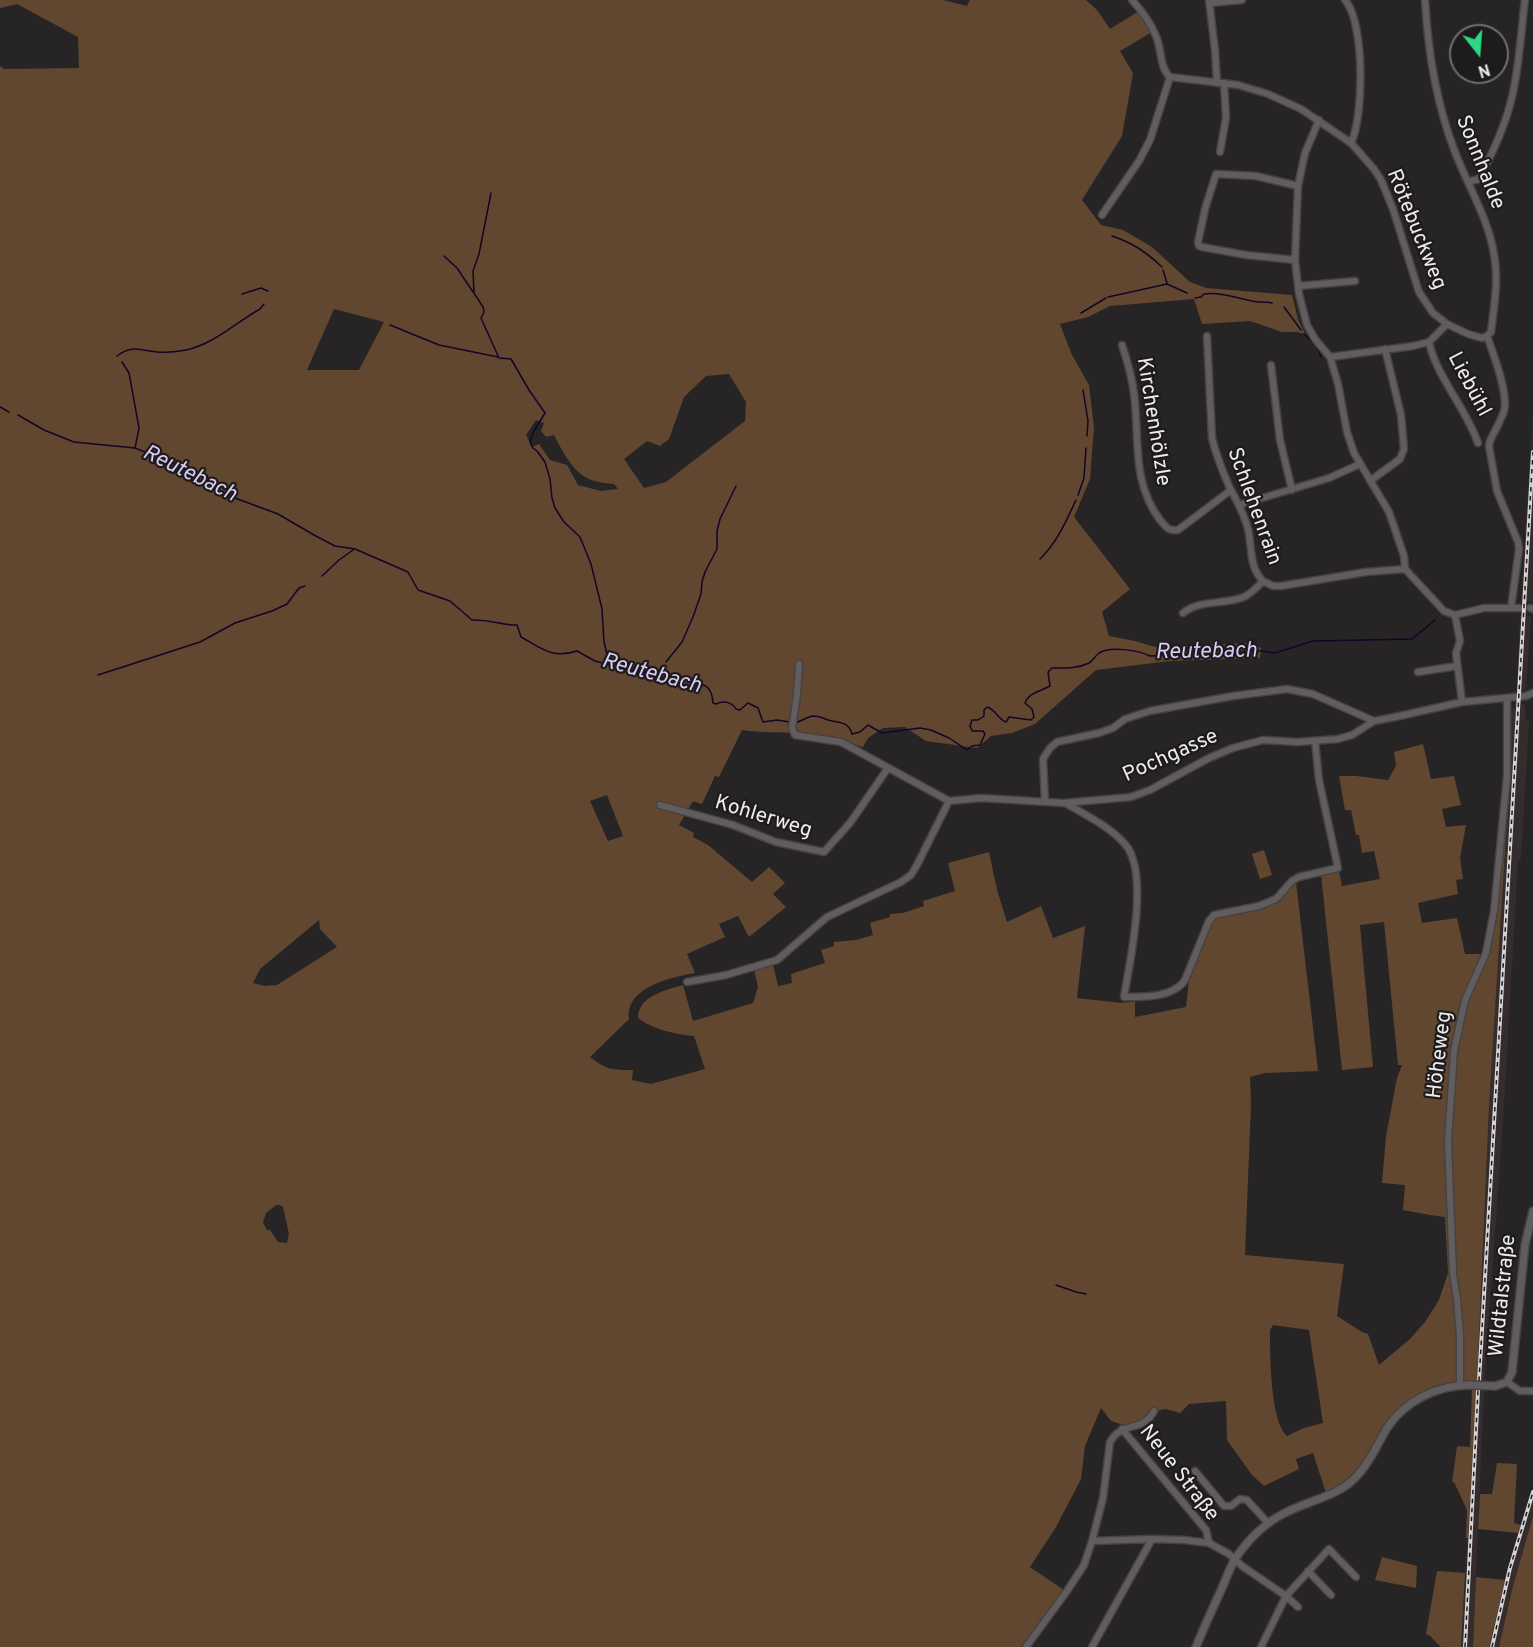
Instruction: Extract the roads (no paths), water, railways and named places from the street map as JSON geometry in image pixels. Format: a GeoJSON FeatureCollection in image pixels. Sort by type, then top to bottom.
{"type":"FeatureCollection","features":[{"type":"Feature","properties":{"kind":"street"},"geometry":{"type":"LineString","coordinates":[[1102,215],[1150,140],[1170,77],[1163,68],[1160,46],[1154,32],[1132,0]]}},
{"type":"Feature","properties":{"kind":"street"},"geometry":{"type":"LineString","coordinates":[[1220,152],[1226,118],[1210,1],[1242,0]]}},
{"type":"Feature","properties":{"kind":"street"},"geometry":{"type":"LineString","coordinates":[[1346,0],[1350,5],[1360,51],[1360,99],[1355,135],[1351,143]]}},
{"type":"Feature","properties":{"kind":"street","name":"Sonnhalde"},"geometry":{"type":"LineString","coordinates":[[1425,0],[1430,60],[1442,112],[1455,152],[1484,218],[1495,257],[1496,291],[1491,332],[1487,336]]}},
{"type":"Feature","properties":{"kind":"street"},"geometry":{"type":"LineString","coordinates":[[1468,182],[1479,179],[1508,113],[1525,0]]}},
{"type":"Feature","properties":{"kind":"street","name":"Rötebuckweg"},"geometry":{"type":"LineString","coordinates":[[1170,77],[1238,85],[1268,94],[1295,105],[1351,143],[1381,180],[1393,209],[1419,292],[1433,313],[1447,324],[1468,334],[1482,338],[1487,336]]}},
{"type":"Feature","properties":{"kind":"street"},"geometry":{"type":"LineString","coordinates":[[1319,120],[1305,153],[1298,186],[1295,260],[1298,286],[1307,325],[1330,357],[1338,384],[1347,432],[1360,464],[1389,512],[1404,556],[1405,568],[1444,611],[1455,615],[1484,608],[1519,608]]}},
{"type":"Feature","properties":{"kind":"street"},"geometry":{"type":"LineString","coordinates":[[1295,260],[1246,255],[1202,247],[1198,242],[1216,174],[1256,176],[1298,186]]}},
{"type":"Feature","properties":{"kind":"street"},"geometry":{"type":"LineString","coordinates":[[1298,286],[1355,281]]}},
{"type":"Feature","properties":{"kind":"street","name":"Liebühl"},"geometry":{"type":"LineString","coordinates":[[1330,357],[1429,342],[1447,324]]}},
{"type":"Feature","properties":{"kind":"street","name":"Schlehenrain"},"geometry":{"type":"LineString","coordinates":[[1207,336],[1212,438],[1218,460],[1247,526],[1253,564],[1263,581]]}},
{"type":"Feature","properties":{"kind":"street"},"geometry":{"type":"LineString","coordinates":[[1487,336],[1497,365],[1505,403],[1490,441],[1493,470],[1497,491],[1518,542],[1511,608]]}},
{"type":"Feature","properties":{"kind":"street","name":"Liebühl"},"geometry":{"type":"LineString","coordinates":[[1429,342],[1437,364],[1473,429],[1478,443]]}},
{"type":"Feature","properties":{"kind":"street","name":"Kirchenhölzle"},"geometry":{"type":"LineString","coordinates":[[1122,345],[1128,361],[1134,392],[1138,462],[1144,490],[1156,515],[1167,528],[1172,531],[1178,530],[1231,490]]}},
{"type":"Feature","properties":{"kind":"street"},"geometry":{"type":"LineString","coordinates":[[1370,481],[1403,455],[1401,415],[1385,349]]}},
{"type":"Feature","properties":{"kind":"street"},"geometry":{"type":"LineString","coordinates":[[1271,364],[1280,440],[1292,490]]}},
{"type":"Feature","properties":{"kind":"street"},"geometry":{"type":"LineString","coordinates":[[1239,505],[1329,478],[1360,464]]}},
{"type":"Feature","properties":{"kind":"street"},"geometry":{"type":"LineString","coordinates":[[1183,613],[1192,606],[1243,597],[1255,590],[1263,581],[1274,586],[1281,586],[1346,574],[1405,568]]}},
{"type":"Feature","properties":{"kind":"street"},"geometry":{"type":"LineString","coordinates":[[1455,615],[1460,641],[1456,653],[1462,702]]}},
{"type":"Feature","properties":{"kind":"street"},"geometry":{"type":"LineString","coordinates":[[687,982],[726,975],[777,960],[827,917],[911,875],[949,801],[841,742],[793,731],[799,664]]}},
{"type":"Feature","properties":{"kind":"street"},"geometry":{"type":"LineString","coordinates":[[1418,672],[1457,666]]}},
{"type":"Feature","properties":{"kind":"street"},"geometry":{"type":"LineString","coordinates":[[1045,801],[1043,759],[1057,742],[1099,733],[1113,728],[1125,718],[1150,711],[1287,689],[1313,694],[1374,721]]}},
{"type":"Feature","properties":{"kind":"street","name":"Pochgasse"},"geometry":{"type":"LineString","coordinates":[[949,801],[981,798],[1064,802],[1131,797],[1150,790],[1209,758],[1233,748],[1263,740],[1315,741],[1352,735],[1374,721],[1462,702],[1526,696],[1533,693]]}},
{"type":"Feature","properties":{"kind":"street","name":"Höheweg"},"geometry":{"type":"LineString","coordinates":[[1460,1386],[1460,1336],[1453,1274],[1448,1141],[1454,1051],[1465,1000],[1486,953],[1494,911],[1507,776],[1507,698]]}},
{"type":"Feature","properties":{"kind":"street"},"geometry":{"type":"LineString","coordinates":[[1064,802],[1116,836],[1132,856],[1137,888],[1133,940],[1124,998],[1166,993],[1182,985],[1209,921],[1214,915],[1259,906],[1280,896],[1292,881],[1338,868],[1319,780],[1315,741]]}},
{"type":"Feature","properties":{"kind":"street","name":"Kohlerweg"},"geometry":{"type":"LineString","coordinates":[[660,805],[733,825],[776,842],[824,852],[850,823],[888,768]]}},
{"type":"Feature","properties":{"kind":"street","name":"Wildtalstraße"},"geometry":{"type":"LineString","coordinates":[[1198,1646],[1235,1559],[1269,1522],[1347,1485],[1360,1472],[1401,1411],[1410,1404],[1428,1394],[1460,1386],[1495,1386],[1507,1382],[1513,1362],[1525,1245],[1533,1211]]}},
{"type":"Feature","properties":{"kind":"street"},"geometry":{"type":"LineString","coordinates":[[1507,1382],[1520,1391],[1533,1391]]}},
{"type":"Feature","properties":{"kind":"street","name":"Neue Straße"},"geometry":{"type":"LineString","coordinates":[[1154,1411],[1153,1415],[1140,1425],[1122,1429],[1206,1530],[1209,1543]]}},
{"type":"Feature","properties":{"kind":"street"},"geometry":{"type":"LineString","coordinates":[[1026,1647],[1084,1565],[1103,1498],[1110,1442],[1122,1429]]}},
{"type":"Feature","properties":{"kind":"street"},"geometry":{"type":"LineString","coordinates":[[1195,1471],[1224,1506],[1231,1506],[1240,1499],[1247,1500],[1269,1522]]}},
{"type":"Feature","properties":{"kind":"street"},"geometry":{"type":"LineString","coordinates":[[1092,1541],[1152,1539],[1209,1543],[1229,1554],[1298,1607]]}},
{"type":"Feature","properties":{"kind":"street"},"geometry":{"type":"LineString","coordinates":[[1092,1647],[1152,1539]]}},
{"type":"Feature","properties":{"kind":"street"},"geometry":{"type":"LineString","coordinates":[[1261,1647],[1286,1596],[1329,1549],[1356,1577]]}},
{"type":"Feature","properties":{"kind":"street"},"geometry":{"type":"LineString","coordinates":[[1307,1572],[1331,1595]]}},
{"type":"Feature","properties":{"kind":"waterway"},"geometry":{"type":"LineString","coordinates":[[491,193],[479,254],[473,271],[474,293],[483,307],[484,312],[481,318],[499,358],[511,359],[545,413],[530,442],[545,462],[555,508],[564,522],[580,537],[591,564],[602,609],[607,663]]}},
{"type":"Feature","properties":{"kind":"waterway"},"geometry":{"type":"LineString","coordinates":[[1112,236],[1139,249],[1162,267]]}},
{"type":"Feature","properties":{"kind":"waterway"},"geometry":{"type":"LineString","coordinates":[[444,256],[457,268],[473,292]]}},
{"type":"Feature","properties":{"kind":"waterway"},"geometry":{"type":"LineString","coordinates":[[1163,270],[1167,283]]}},
{"type":"Feature","properties":{"kind":"waterway"},"geometry":{"type":"LineString","coordinates":[[1108,297],[1167,284],[1187,293]]}},
{"type":"Feature","properties":{"kind":"waterway"},"geometry":{"type":"LineString","coordinates":[[242,294],[261,288],[268,291]]}},
{"type":"Feature","properties":{"kind":"waterway"},"geometry":{"type":"LineString","coordinates":[[1195,298],[1204,294],[1216,294],[1272,303]]}},
{"type":"Feature","properties":{"kind":"waterway"},"geometry":{"type":"LineString","coordinates":[[1081,313],[1106,298]]}},
{"type":"Feature","properties":{"kind":"waterway"},"geometry":{"type":"LineString","coordinates":[[117,356],[132,349],[168,352],[196,347],[224,332],[260,309],[264,304]]}},
{"type":"Feature","properties":{"kind":"waterway"},"geometry":{"type":"LineString","coordinates":[[1284,307],[1301,330]]}},
{"type":"Feature","properties":{"kind":"waterway"},"geometry":{"type":"LineString","coordinates":[[390,325],[439,345],[498,357]]}},
{"type":"Feature","properties":{"kind":"waterway"},"geometry":{"type":"LineString","coordinates":[[1304,334],[1312,341],[1321,357]]}},
{"type":"Feature","properties":{"kind":"waterway"},"geometry":{"type":"LineString","coordinates":[[122,362],[129,373],[139,428],[135,448]]}},
{"type":"Feature","properties":{"kind":"waterway"},"geometry":{"type":"LineString","coordinates":[[1083,390],[1088,421],[1087,436]]}},
{"type":"Feature","properties":{"kind":"waterway","name":"Reutebach"},"geometry":{"type":"LineString","coordinates":[[0,407],[9,412]]}},
{"type":"Feature","properties":{"kind":"waterway","name":"Reutebach"},"geometry":{"type":"LineString","coordinates":[[18,415],[44,430],[74,442],[135,448],[175,464],[208,488],[278,514],[335,546],[355,549],[408,572],[418,590],[450,601],[472,620],[517,625],[521,637],[548,652],[561,654],[577,651],[595,661],[673,679],[689,687],[703,685],[711,692],[713,703],[727,702],[740,710],[748,703],[758,708],[763,722],[777,720],[790,722]]}},
{"type":"Feature","properties":{"kind":"waterway"},"geometry":{"type":"LineString","coordinates":[[1078,495],[1084,478],[1086,448]]}},
{"type":"Feature","properties":{"kind":"waterway"},"geometry":{"type":"LineString","coordinates":[[666,662],[682,642],[693,617],[701,594],[705,572],[717,549],[720,519],[736,486]]}},
{"type":"Feature","properties":{"kind":"waterway"},"geometry":{"type":"LineString","coordinates":[[1040,559],[1056,539],[1076,500]]}},
{"type":"Feature","properties":{"kind":"waterway"},"geometry":{"type":"LineString","coordinates":[[322,576],[353,550]]}},
{"type":"Feature","properties":{"kind":"waterway"},"geometry":{"type":"LineString","coordinates":[[98,675],[200,642],[235,623],[287,604],[299,588],[305,586]]}},
{"type":"Feature","properties":{"kind":"waterway","name":"Reutebach"},"geometry":{"type":"LineString","coordinates":[[795,723],[817,716],[846,725],[852,734],[860,732],[868,725],[882,733],[920,728],[949,738],[967,750],[972,746],[980,745],[985,734],[983,731],[972,731],[970,726],[972,720],[978,720],[984,716],[984,710],[987,707],[1006,722],[1009,717],[1031,720],[1034,717],[1032,709],[1025,703],[1032,695],[1050,686],[1048,672],[1052,668],[1084,665],[1104,651],[1124,650],[1150,656],[1197,654],[1209,657],[1254,650],[1275,653],[1313,641],[1412,639],[1435,620]]}},
{"type":"Feature","properties":{"kind":"waterway"},"geometry":{"type":"LineString","coordinates":[[654,675],[662,667]]}},
{"type":"Feature","properties":{"kind":"waterway"},"geometry":{"type":"LineString","coordinates":[[1056,1285],[1086,1294]]}},
{"type":"Feature","properties":{"kind":"railway"},"geometry":{"type":"LineString","coordinates":[[1479,1381],[1533,452]]}},
{"type":"Feature","properties":{"kind":"railway"},"geometry":{"type":"LineString","coordinates":[[1465,1647],[1478,1390]]}},
{"type":"Feature","properties":{"kind":"railway"},"geometry":{"type":"LineString","coordinates":[[1492,1647],[1510,1568],[1533,1492]]}}]}
